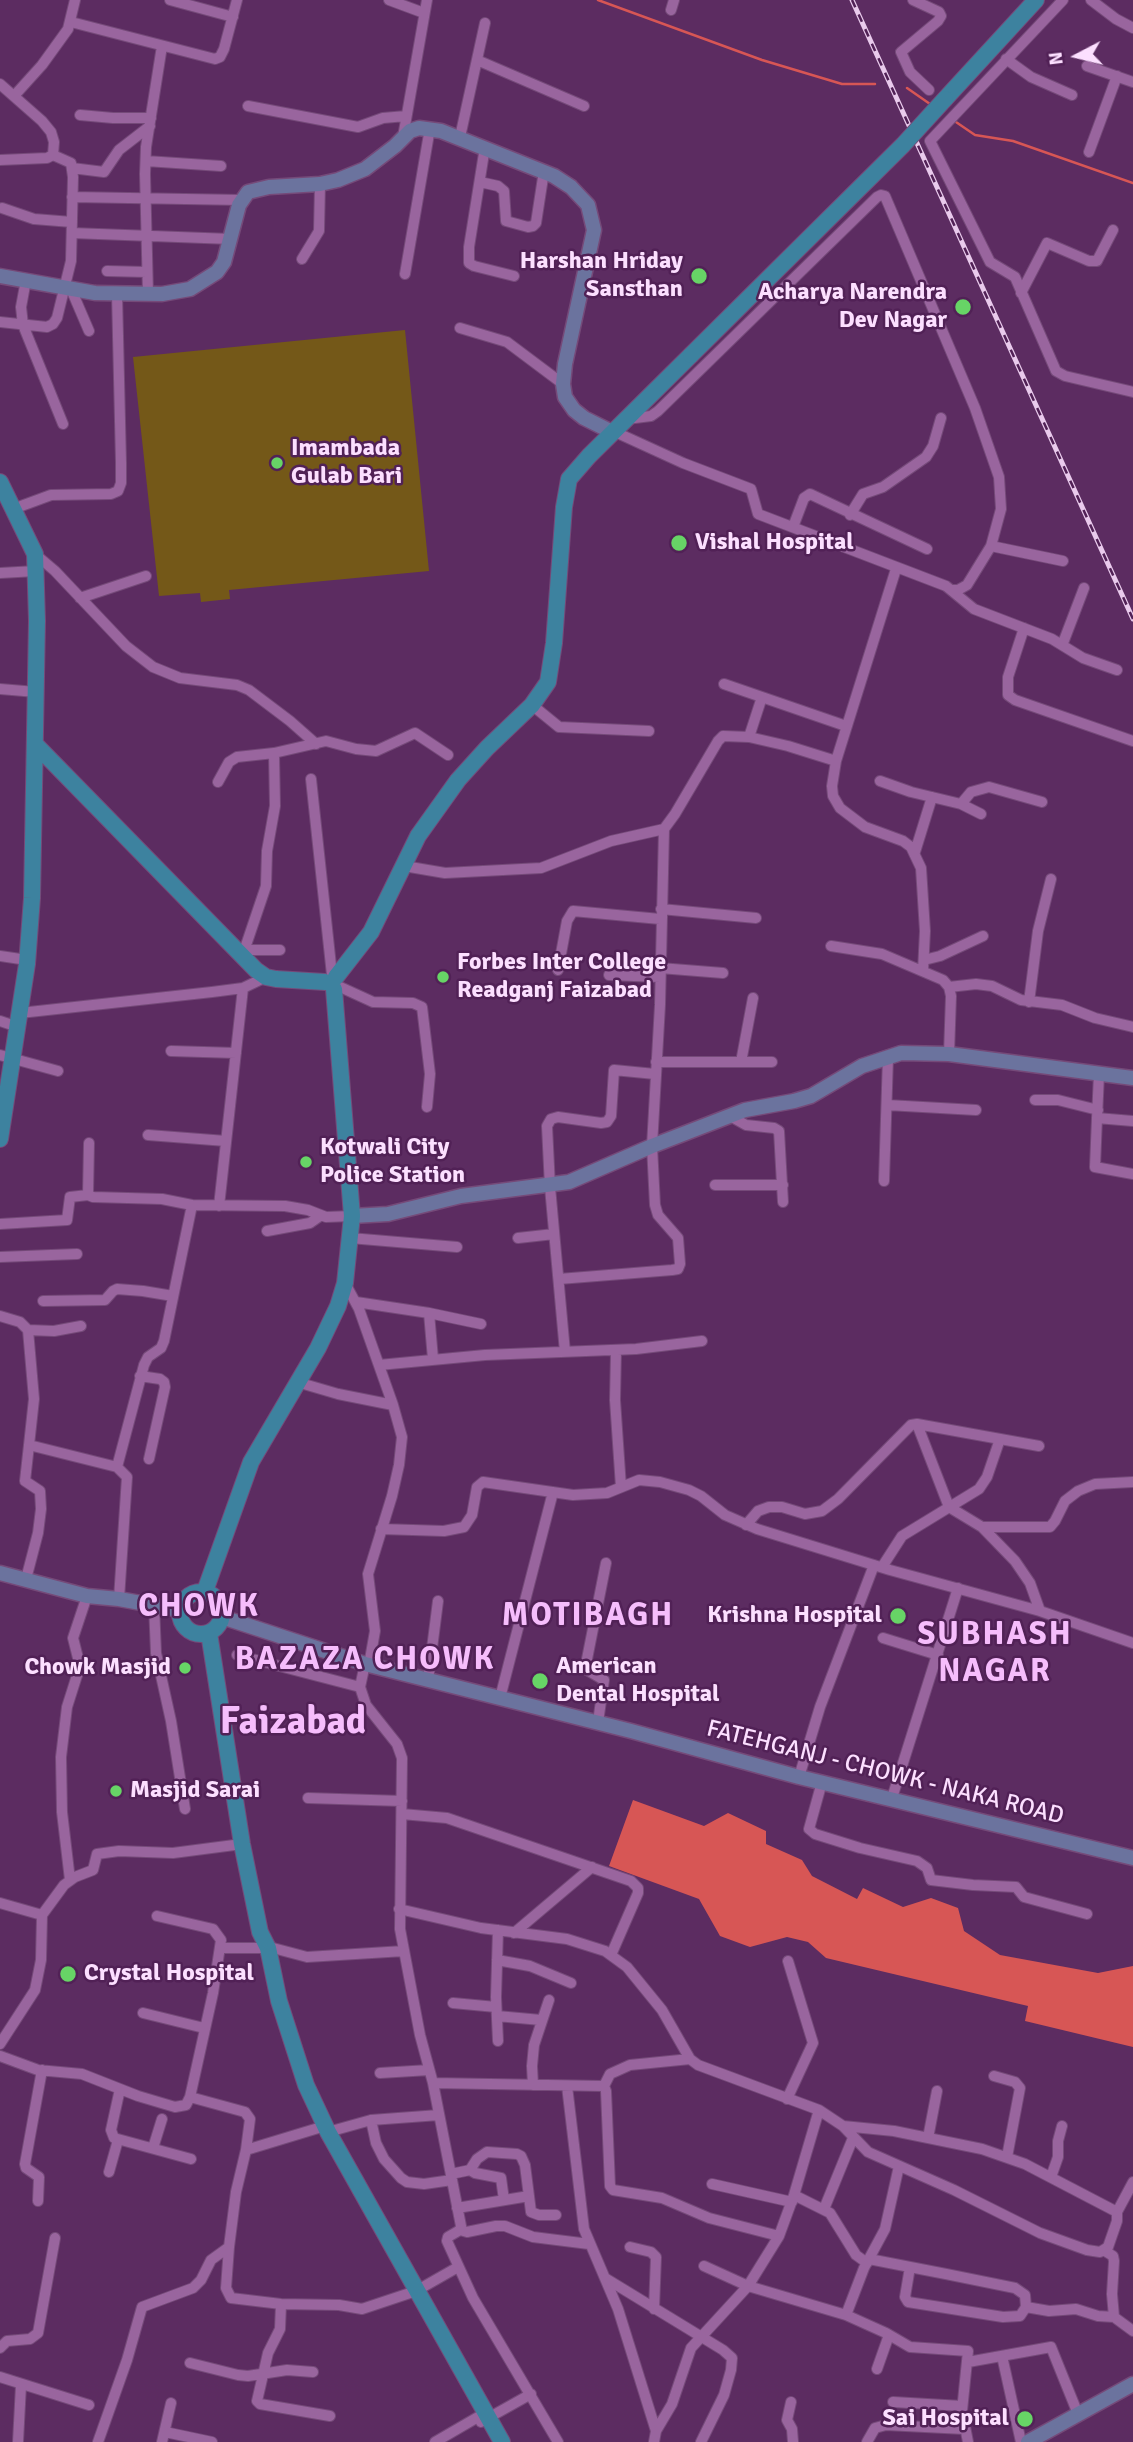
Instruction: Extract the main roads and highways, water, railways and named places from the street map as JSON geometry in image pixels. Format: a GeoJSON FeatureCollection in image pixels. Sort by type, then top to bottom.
{"type":"FeatureCollection","features":[{"type":"Feature","properties":{"kind":"main road"},"geometry":{"type":"LineString","coordinates":[[205,1591],[251,1462],[328,1328],[345,1283],[352,1216],[333,982],[371,932],[418,836],[458,780],[532,705],[548,682],[569,479],[626,419],[903,145],[1036,0]]}},
{"type":"Feature","properties":{"kind":"main road"},"geometry":{"type":"LineString","coordinates":[[0,482],[35,554],[36,571],[36,745],[32,898],[19,1020],[6,1057],[0,1139]]}},
{"type":"Feature","properties":{"kind":"main road"},"geometry":{"type":"LineString","coordinates":[[36,745],[266,977],[290,981],[333,982]]}},
{"type":"Feature","properties":{"kind":"main road"},"geometry":{"type":"LineString","coordinates":[[205,1591],[218,1600],[222,1617],[215,1629],[209,1633],[194,1633],[183,1625],[179,1610],[182,1601],[190,1594],[205,1591]]}},
{"type":"Feature","properties":{"kind":"main road"},"geometry":{"type":"LineString","coordinates":[[209,1633],[242,1844],[263,1943],[276,2026],[297,2086],[482,2419],[492,2442]]}},
{"type":"Feature","properties":{"kind":"main road"},"geometry":{"type":"LineString","coordinates":[[482,2419],[502,2442]]}},
{"type":"Feature","properties":{"kind":"waterway"},"geometry":{"type":"LineString","coordinates":[[598,0],[762,60],[842,84],[875,84]]}},
{"type":"Feature","properties":{"kind":"waterway"},"geometry":{"type":"LineString","coordinates":[[907,88],[930,104]]}},
{"type":"Feature","properties":{"kind":"waterway"},"geometry":{"type":"LineString","coordinates":[[953,120],[975,135],[1013,141],[1133,183]]}},
{"type":"Feature","properties":{"kind":"railway"},"geometry":{"type":"LineString","coordinates":[[852,0],[1133,619]]}},
{"type":"Feature","properties":{"kind":"place","name":"Harshan Hriday Sansthan"},"geometry":{"type":"Point","coordinates":[699,276]}},
{"type":"Feature","properties":{"kind":"place","name":"Acharya Narendra Dev Nagar"},"geometry":{"type":"Point","coordinates":[963,307]}},
{"type":"Feature","properties":{"kind":"place","name":"Imambada Gulab Bari"},"geometry":{"type":"Point","coordinates":[277,463]}},
{"type":"Feature","properties":{"kind":"place","name":"Vishal Hospital"},"geometry":{"type":"Point","coordinates":[679,543]}},
{"type":"Feature","properties":{"kind":"place","name":"Forbes Inter College Readganj Faizabad"},"geometry":{"type":"Point","coordinates":[443,977]}},
{"type":"Feature","properties":{"kind":"place","name":"Kotwali City Police Station"},"geometry":{"type":"Point","coordinates":[306,1162]}},
{"type":"Feature","properties":{"kind":"place","name":"Krishna Hospital"},"geometry":{"type":"Point","coordinates":[898,1616]}},
{"type":"Feature","properties":{"kind":"place","name":"Chowk Masjid"},"geometry":{"type":"Point","coordinates":[185,1668]}},
{"type":"Feature","properties":{"kind":"place","name":"American Dental Hospital"},"geometry":{"type":"Point","coordinates":[540,1681]}},
{"type":"Feature","properties":{"kind":"place","name":"Masjid Sarai"},"geometry":{"type":"Point","coordinates":[116,1791]}},
{"type":"Feature","properties":{"kind":"place","name":"Crystal Hospital"},"geometry":{"type":"Point","coordinates":[68,1974]}},
{"type":"Feature","properties":{"kind":"place","name":"Sai Hospital"},"geometry":{"type":"Point","coordinates":[1025,2419]}},
{"type":"Feature","properties":{"kind":"district","name":"CHOWK"},"geometry":{"type":"Point","coordinates":[199,1608]}},
{"type":"Feature","properties":{"kind":"district","name":"MOTIBAGH"},"geometry":{"type":"Point","coordinates":[588,1617]}},
{"type":"Feature","properties":{"kind":"district","name":"SUBHASH NAGAR"},"geometry":{"type":"Point","coordinates":[995,1654]}},
{"type":"Feature","properties":{"kind":"district","name":"BAZAZA CHOWK"},"geometry":{"type":"Point","coordinates":[365,1661]}},
{"type":"Feature","properties":{"kind":"district","name":"Faizabad"},"geometry":{"type":"Point","coordinates":[293,1723]}}]}
